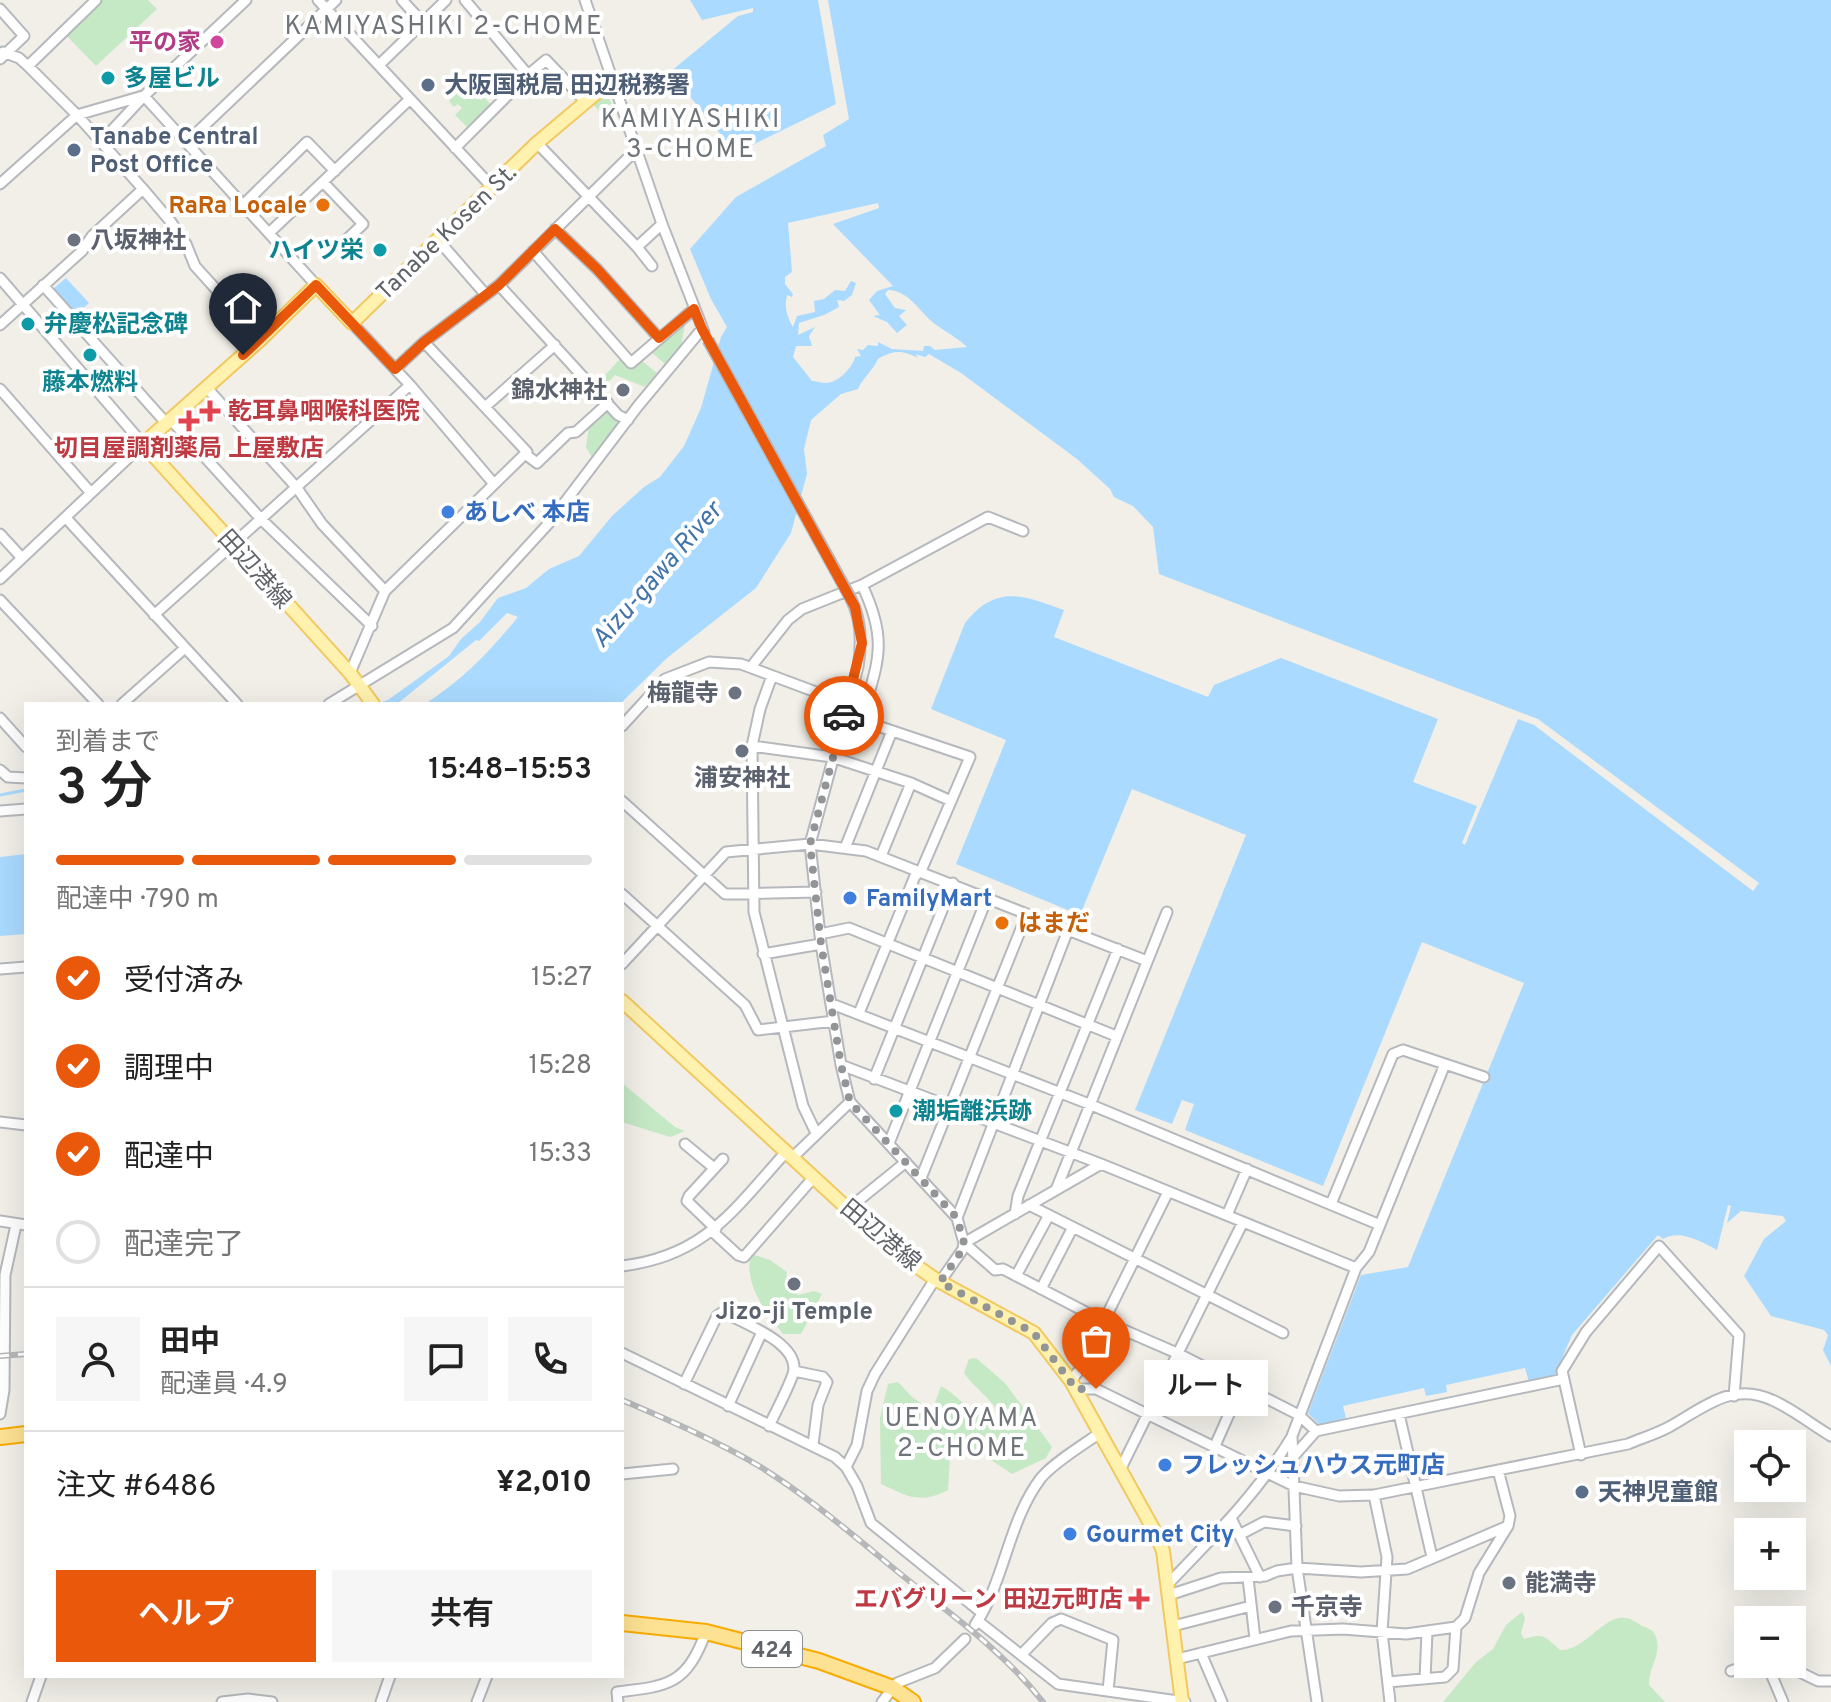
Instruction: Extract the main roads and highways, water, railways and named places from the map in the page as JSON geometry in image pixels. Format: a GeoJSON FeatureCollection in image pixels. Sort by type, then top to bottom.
{"type":"FeatureCollection","features":[{"type":"Feature","properties":{"kind":"highway"},"geometry":{"type":"LineString","coordinates":[[0,1437],[24,1434]]}},
{"type":"Feature","properties":{"kind":"highway","name":"424"},"geometry":{"type":"LineString","coordinates":[[624,1623],[706,1632],[819,1661],[893,1688],[913,1702]]}},
{"type":"Feature","properties":{"kind":"main road","name":"Tanabe Kosen St."},"geometry":{"type":"LineString","coordinates":[[143,444],[261,339],[316,285],[352,323],[537,143],[613,79]]}},
{"type":"Feature","properties":{"kind":"main road","name":"田辺港線"},"geometry":{"type":"LineString","coordinates":[[143,444],[367,694]]}},
{"type":"Feature","properties":{"kind":"main road","name":"田辺港線"},"geometry":{"type":"LineString","coordinates":[[624,1003],[848,1209],[912,1263],[1034,1333],[1074,1385],[1163,1551],[1183,1702]]}},
{"type":"Feature","properties":{"kind":"water"},"geometry":{"type":"Polygon","coordinates":[[[690,0],[818,0],[836,104],[736,153],[670,72],[738,16],[753,12],[753,8],[702,20],[690,0]]]}},
{"type":"Feature","properties":{"kind":"water","name":"Aizu-gawa River"},"geometry":{"type":"Polygon","coordinates":[[[828,0],[1831,0],[1831,1366],[1823,1350],[1828,1335],[1824,1330],[1771,1316],[1744,1276],[1764,1239],[1786,1221],[1783,1216],[1741,1211],[1727,1223],[1731,1206],[1728,1205],[1717,1250],[1690,1237],[1676,1235],[1663,1239],[1658,1235],[1572,1335],[1555,1375],[1529,1382],[1525,1368],[1446,1385],[1447,1392],[1426,1396],[1424,1388],[1343,1406],[1346,1418],[1320,1425],[1308,1413],[1361,1275],[1408,1267],[1524,983],[1422,942],[1323,1186],[1185,1130],[1194,1104],[1182,1100],[1172,1124],[1135,1110],[1246,835],[1132,789],[1080,915],[956,864],[1006,740],[931,709],[965,623],[988,602],[1011,596],[1023,597],[1064,610],[1054,637],[1208,697],[1214,685],[1281,658],[1438,719],[1413,782],[1477,806],[1462,843],[1465,845],[1518,719],[1534,725],[1753,891],[1759,883],[1538,719],[1159,574],[1153,527],[1133,506],[1114,497],[1110,489],[1077,459],[961,373],[929,354],[925,357],[915,354],[918,358],[898,352],[878,359],[858,389],[841,394],[811,420],[804,449],[807,474],[791,533],[756,588],[667,658],[622,702],[428,702],[452,685],[497,642],[518,617],[507,613],[479,641],[476,640],[399,702],[382,702],[449,656],[498,598],[526,588],[549,569],[579,556],[612,516],[660,477],[684,446],[701,408],[721,337],[727,327],[711,299],[690,249],[736,197],[826,146],[823,135],[849,119],[828,0]],[[878,203],[788,223],[792,272],[785,277],[785,284],[793,294],[792,297],[787,295],[786,308],[793,327],[797,316],[815,312],[814,301],[824,299],[835,290],[845,291],[851,281],[856,283],[852,295],[844,301],[837,300],[839,307],[799,323],[798,335],[815,327],[809,336],[812,346],[796,346],[793,357],[812,381],[826,383],[835,380],[848,370],[855,357],[861,356],[857,349],[863,350],[868,345],[878,346],[878,342],[892,349],[923,351],[924,346],[935,350],[967,347],[935,324],[908,298],[895,291],[888,290],[885,294],[895,308],[906,310],[899,316],[907,325],[897,333],[887,322],[873,316],[880,315],[869,300],[877,291],[893,286],[833,224],[879,208],[878,203]]]}},
{"type":"Feature","properties":{"kind":"water"},"geometry":{"type":"Polygon","coordinates":[[[66,278],[89,303],[76,315],[53,289],[66,278]]]}},
{"type":"Feature","properties":{"kind":"water"},"geometry":{"type":"Polygon","coordinates":[[[24,854],[24,934],[0,936],[0,857],[24,854]]]}},
{"type":"Feature","properties":{"kind":"waterway"},"geometry":{"type":"LineString","coordinates":[[0,795],[24,790]]}},
{"type":"Feature","properties":{"kind":"railway"},"geometry":{"type":"LineString","coordinates":[[0,1356],[24,1354]]}},
{"type":"Feature","properties":{"kind":"railway"},"geometry":{"type":"LineString","coordinates":[[624,1401],[726,1448],[799,1493],[982,1639],[1043,1702]]}},
{"type":"Feature","properties":{"kind":"place","name":"平の家"},"geometry":{"type":"Point","coordinates":[217,42]}},
{"type":"Feature","properties":{"kind":"place","name":"多屋ビル"},"geometry":{"type":"Point","coordinates":[108,78]}},
{"type":"Feature","properties":{"kind":"place","name":"大阪国税局 田辺税務署"},"geometry":{"type":"Point","coordinates":[428,85]}},
{"type":"Feature","properties":{"kind":"place","name":"Tanabe Central Post Office"},"geometry":{"type":"Point","coordinates":[74,150]}},
{"type":"Feature","properties":{"kind":"place","name":"RaRa Locale"},"geometry":{"type":"Point","coordinates":[323,205]}},
{"type":"Feature","properties":{"kind":"place","name":"八坂神社"},"geometry":{"type":"Point","coordinates":[74,240]}},
{"type":"Feature","properties":{"kind":"place","name":"ハイツ栄"},"geometry":{"type":"Point","coordinates":[380,250]}},
{"type":"Feature","properties":{"kind":"place","name":"弁慶松記念碑"},"geometry":{"type":"Point","coordinates":[28,324]}},
{"type":"Feature","properties":{"kind":"place","name":"藤本燃料"},"geometry":{"type":"Point","coordinates":[90,355]}},
{"type":"Feature","properties":{"kind":"place","name":"錦水神社"},"geometry":{"type":"Point","coordinates":[623,390]}},
{"type":"Feature","properties":{"kind":"place","name":"乾耳鼻咽喉科医院"},"geometry":{"type":"Point","coordinates":[210,411]}},
{"type":"Feature","properties":{"kind":"place","name":"切目屋調剤薬局 上屋敷店"},"geometry":{"type":"Point","coordinates":[189,421]}},
{"type":"Feature","properties":{"kind":"place","name":"あしべ 本店"},"geometry":{"type":"Point","coordinates":[448,512]}},
{"type":"Feature","properties":{"kind":"place","name":"梅龍寺"},"geometry":{"type":"Point","coordinates":[735,693]}},
{"type":"Feature","properties":{"kind":"place","name":"浦安神社"},"geometry":{"type":"Point","coordinates":[742,751]}},
{"type":"Feature","properties":{"kind":"place","name":"FamilyMart"},"geometry":{"type":"Point","coordinates":[850,898]}},
{"type":"Feature","properties":{"kind":"place","name":"はまだ"},"geometry":{"type":"Point","coordinates":[1002,923]}},
{"type":"Feature","properties":{"kind":"place","name":"潮垢離浜跡"},"geometry":{"type":"Point","coordinates":[896,1111]}},
{"type":"Feature","properties":{"kind":"place","name":"Jizo-ji Temple"},"geometry":{"type":"Point","coordinates":[794,1284]}},
{"type":"Feature","properties":{"kind":"place","name":"ルート"},"geometry":{"type":"Point","coordinates":[1096,1389]}},
{"type":"Feature","properties":{"kind":"place","name":"フレッシュハウス元町店"},"geometry":{"type":"Point","coordinates":[1165,1465]}},
{"type":"Feature","properties":{"kind":"place","name":"天神児童館"},"geometry":{"type":"Point","coordinates":[1582,1492]}},
{"type":"Feature","properties":{"kind":"place","name":"Gourmet City"},"geometry":{"type":"Point","coordinates":[1070,1534]}},
{"type":"Feature","properties":{"kind":"place","name":"能満寺"},"geometry":{"type":"Point","coordinates":[1509,1583]}},
{"type":"Feature","properties":{"kind":"place","name":"エバグリーン 田辺元町店"},"geometry":{"type":"Point","coordinates":[1139,1599]}},
{"type":"Feature","properties":{"kind":"place","name":"千京寺"},"geometry":{"type":"Point","coordinates":[1275,1607]}},
{"type":"Feature","properties":{"kind":"district","name":"KAMIYASHIKI 2-CHOME"},"geometry":{"type":"Point","coordinates":[444,25]}},
{"type":"Feature","properties":{"kind":"district","name":"KAMIYASHIKI 3-CHOME"},"geometry":{"type":"Point","coordinates":[691,133]}},
{"type":"Feature","properties":{"kind":"district","name":"UENOYAMA 2-CHOME"},"geometry":{"type":"Point","coordinates":[962,1432]}}]}
